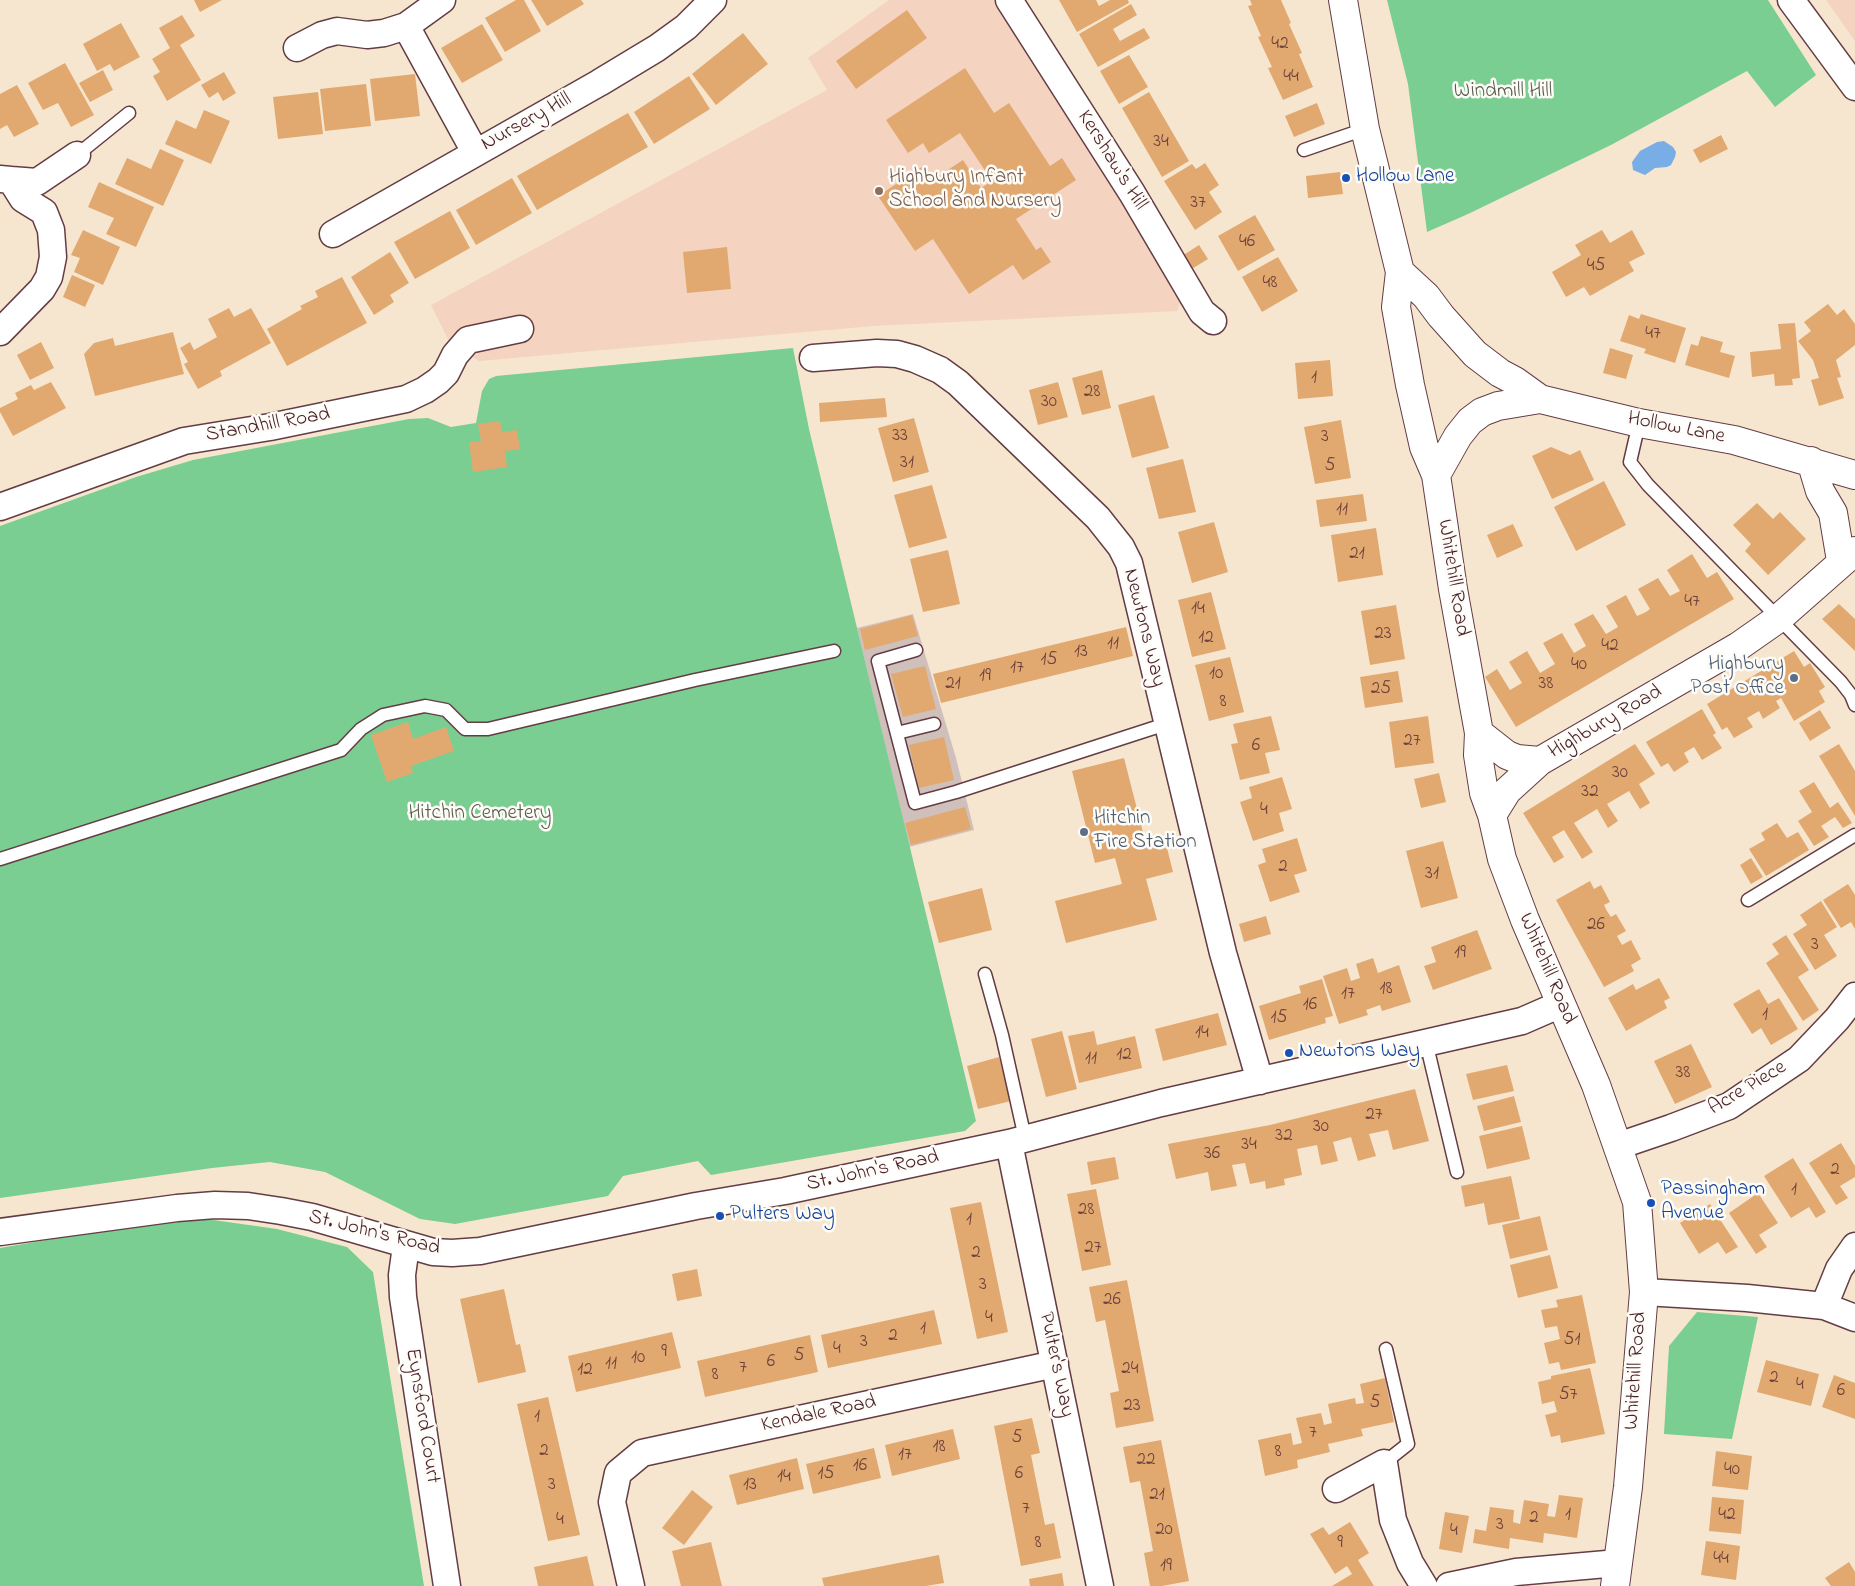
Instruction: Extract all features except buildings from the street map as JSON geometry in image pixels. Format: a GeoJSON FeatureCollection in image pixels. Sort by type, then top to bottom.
{"type":"FeatureCollection","features":[{"type":"Feature","properties":{"kind":"street"},"geometry":{"type":"LineString","coordinates":[[297,48],[322,35],[337,31],[367,35],[384,33],[406,26],[442,0]]}},
{"type":"Feature","properties":{"kind":"street","name":"Nursery Hill"},"geometry":{"type":"LineString","coordinates":[[333,234],[657,48],[686,27],[713,0]]}},
{"type":"Feature","properties":{"kind":"street","name":"Kershaw's Hill"},"geometry":{"type":"LineString","coordinates":[[1009,0],[1132,193],[1202,312],[1213,321]]}},
{"type":"Feature","properties":{"kind":"street"},"geometry":{"type":"LineString","coordinates":[[1343,0],[1366,129],[1400,272]]}},
{"type":"Feature","properties":{"kind":"street"},"geometry":{"type":"LineString","coordinates":[[1791,0],[1855,87]]}},
{"type":"Feature","properties":{"kind":"street"},"geometry":{"type":"LineString","coordinates":[[406,26],[475,152]]}},
{"type":"Feature","properties":{"kind":"street"},"geometry":{"type":"LineString","coordinates":[[6,179],[37,182],[77,155]]}},
{"type":"Feature","properties":{"kind":"street"},"geometry":{"type":"LineString","coordinates":[[0,332],[42,289],[49,277],[53,257],[51,230],[44,212],[23,199],[6,179]]}},
{"type":"Feature","properties":{"kind":"street","name":"Whitehill Road"},"geometry":{"type":"LineString","coordinates":[[1400,272],[1396,307],[1424,448],[1436,476],[1453,589],[1479,733],[1478,755],[1484,793],[1492,815],[1502,859],[1525,920],[1596,1085],[1637,1202],[1644,1292],[1628,1487],[1616,1574]]}},
{"type":"Feature","properties":{"kind":"street","name":"Hollow Lane"},"geometry":{"type":"LineString","coordinates":[[1400,272],[1426,296],[1440,316],[1475,354],[1540,399],[1639,423],[1734,440],[1855,475]]}},
{"type":"Feature","properties":{"kind":"street","name":"Standhill Road"},"geometry":{"type":"LineString","coordinates":[[0,507],[184,441],[270,427],[406,399],[438,381],[446,372],[455,355],[468,340],[520,329]]}},
{"type":"Feature","properties":{"kind":"street","name":"Newtons Way"},"geometry":{"type":"LineString","coordinates":[[814,358],[877,353],[897,354],[916,359],[940,370],[958,383],[1098,518],[1121,547],[1128,564],[1223,954],[1260,1081]]}},
{"type":"Feature","properties":{"kind":"street","name":"Hollow Lane"},"geometry":{"type":"LineString","coordinates":[[1436,476],[1458,436],[1470,421],[1482,412],[1498,406],[1540,399]]}},
{"type":"Feature","properties":{"kind":"street"},"geometry":{"type":"LineString","coordinates":[[1811,461],[1820,491],[1833,514],[1848,556]]}},
{"type":"Feature","properties":{"kind":"street","name":"Highbury Road"},"geometry":{"type":"LineString","coordinates":[[1492,815],[1507,791],[1540,761],[1739,646],[1779,618],[1848,556]]}},
{"type":"Feature","properties":{"kind":"street","name":"Highbury Road"},"geometry":{"type":"LineString","coordinates":[[1479,733],[1507,755],[1517,759],[1540,761]]}},
{"type":"Feature","properties":{"kind":"street","name":"Acre Piece"},"geometry":{"type":"LineString","coordinates":[[1618,1146],[1729,1106],[1799,1059],[1837,1019],[1855,996]]}},
{"type":"Feature","properties":{"kind":"street","name":"St. John's Road"},"geometry":{"type":"LineString","coordinates":[[0,1232],[177,1208],[224,1206],[281,1211],[433,1252],[452,1254],[480,1251],[1017,1141],[1161,1103],[1522,1021],[1561,1004]]}},
{"type":"Feature","properties":{"kind":"street","name":"Pulter's Way"},"geometry":{"type":"LineString","coordinates":[[1017,1141],[1055,1364],[1100,1586]]}},
{"type":"Feature","properties":{"kind":"street","name":"Eynsford Court"},"geometry":{"type":"LineString","coordinates":[[406,1246],[402,1276],[403,1297],[447,1586]]}},
{"type":"Feature","properties":{"kind":"street"},"geometry":{"type":"LineString","coordinates":[[1824,1306],[1839,1269],[1855,1246]]}},
{"type":"Feature","properties":{"kind":"street"},"geometry":{"type":"LineString","coordinates":[[1644,1292],[1747,1298],[1824,1306],[1855,1318]]}},
{"type":"Feature","properties":{"kind":"street","name":"Kendale Road"},"geometry":{"type":"LineString","coordinates":[[631,1586],[612,1502],[618,1473],[642,1453],[1055,1364]]}},
{"type":"Feature","properties":{"kind":"street"},"geometry":{"type":"LineString","coordinates":[[1336,1489],[1384,1463],[1393,1520],[1410,1563],[1424,1586]]}},
{"type":"Feature","properties":{"kind":"street"},"geometry":{"type":"LineString","coordinates":[[1449,1586],[1516,1572],[1616,1574]]}},
{"type":"Feature","properties":{"kind":"lane"},"geometry":{"type":"LineString","coordinates":[[77,155],[129,113]]}},
{"type":"Feature","properties":{"kind":"lane"},"geometry":{"type":"LineString","coordinates":[[1304,150],[1366,129]]}},
{"type":"Feature","properties":{"kind":"lane"},"geometry":{"type":"LineString","coordinates":[[1639,423],[1630,462],[1648,485],[1841,682],[1853,700]]}},
{"type":"Feature","properties":{"kind":"lane"},"geometry":{"type":"LineString","coordinates":[[916,650],[878,661],[915,803],[956,792],[1166,724]]}},
{"type":"Feature","properties":{"kind":"lane"},"geometry":{"type":"LineString","coordinates":[[0,859],[341,750],[361,729],[383,715],[425,706],[446,710],[465,729],[488,729],[685,682],[834,651]]}},
{"type":"Feature","properties":{"kind":"lane"},"geometry":{"type":"LineString","coordinates":[[897,733],[934,724]]}},
{"type":"Feature","properties":{"kind":"lane"},"geometry":{"type":"LineString","coordinates":[[1748,900],[1855,835]]}},
{"type":"Feature","properties":{"kind":"lane"},"geometry":{"type":"LineString","coordinates":[[985,974],[1002,1035],[1017,1141]]}},
{"type":"Feature","properties":{"kind":"lane"},"geometry":{"type":"LineString","coordinates":[[1426,1042],[1457,1172]]}},
{"type":"Feature","properties":{"kind":"lane"},"geometry":{"type":"LineString","coordinates":[[1384,1463],[1408,1444],[1386,1349]]}},
{"type":"Feature","properties":{"kind":"shaded area","name":"Highbury Infant School and Nursery"},"geometry":{"type":"Polygon","coordinates":[[[889,0],[995,0],[1184,293],[1177,311],[873,326],[479,361],[450,343],[431,305],[827,90],[808,58],[889,0]]]}},
{"type":"Feature","properties":{"kind":"shaded area"},"geometry":{"type":"Polygon","coordinates":[[[1826,0],[1855,0],[1855,41],[1826,0]]]}},
{"type":"Feature","properties":{"kind":"shaded area"},"geometry":{"type":"Polygon","coordinates":[[[913,614],[956,758],[974,830],[909,847],[857,628],[913,614]]]}},
{"type":"Feature","properties":{"kind":"green space","name":"Windmill Hill"},"geometry":{"type":"Polygon","coordinates":[[[1387,0],[1768,0],[1816,75],[1775,107],[1747,71],[1611,145],[1427,232],[1408,84],[1387,0]]]}},
{"type":"Feature","properties":{"kind":"green space","name":"Hitchin Cemetery"},"geometry":{"type":"Polygon","coordinates":[[[793,348],[809,429],[976,1121],[965,1131],[711,1175],[698,1161],[623,1176],[608,1196],[455,1224],[420,1219],[325,1172],[270,1162],[212,1168],[0,1198],[0,526],[136,477],[193,460],[409,419],[428,418],[451,427],[476,423],[482,391],[489,379],[496,376],[793,348]]]}},
{"type":"Feature","properties":{"kind":"green space"},"geometry":{"type":"Polygon","coordinates":[[[185,1216],[277,1229],[347,1247],[373,1272],[424,1586],[0,1586],[0,1248],[185,1216]]]}},
{"type":"Feature","properties":{"kind":"green space"},"geometry":{"type":"Polygon","coordinates":[[[1697,1312],[1758,1317],[1732,1439],[1664,1434],[1669,1346],[1697,1312]]]}},
{"type":"Feature","properties":{"kind":"water"},"geometry":{"type":"Polygon","coordinates":[[[1664,141],[1673,147],[1676,152],[1671,165],[1655,168],[1645,175],[1633,170],[1632,162],[1640,151],[1657,142],[1664,141]]]}},
{"type":"Feature","properties":{"kind":"place","name":"Hollow Lane"},"geometry":{"type":"Point","coordinates":[1346,178]}},
{"type":"Feature","properties":{"kind":"place","name":"Highbury Infant School and Nursery"},"geometry":{"type":"Point","coordinates":[879,191]}},
{"type":"Feature","properties":{"kind":"place","name":"Highbury Post Office"},"geometry":{"type":"Point","coordinates":[1794,678]}},
{"type":"Feature","properties":{"kind":"place","name":"Hitchin Fire Station"},"geometry":{"type":"Point","coordinates":[1084,832]}},
{"type":"Feature","properties":{"kind":"place","name":"Newtons Way"},"geometry":{"type":"Point","coordinates":[1289,1053]}},
{"type":"Feature","properties":{"kind":"place","name":"Passingham Avenue"},"geometry":{"type":"Point","coordinates":[1651,1203]}},
{"type":"Feature","properties":{"kind":"place","name":"Pulters Way"},"geometry":{"type":"Point","coordinates":[720,1216]}}]}
